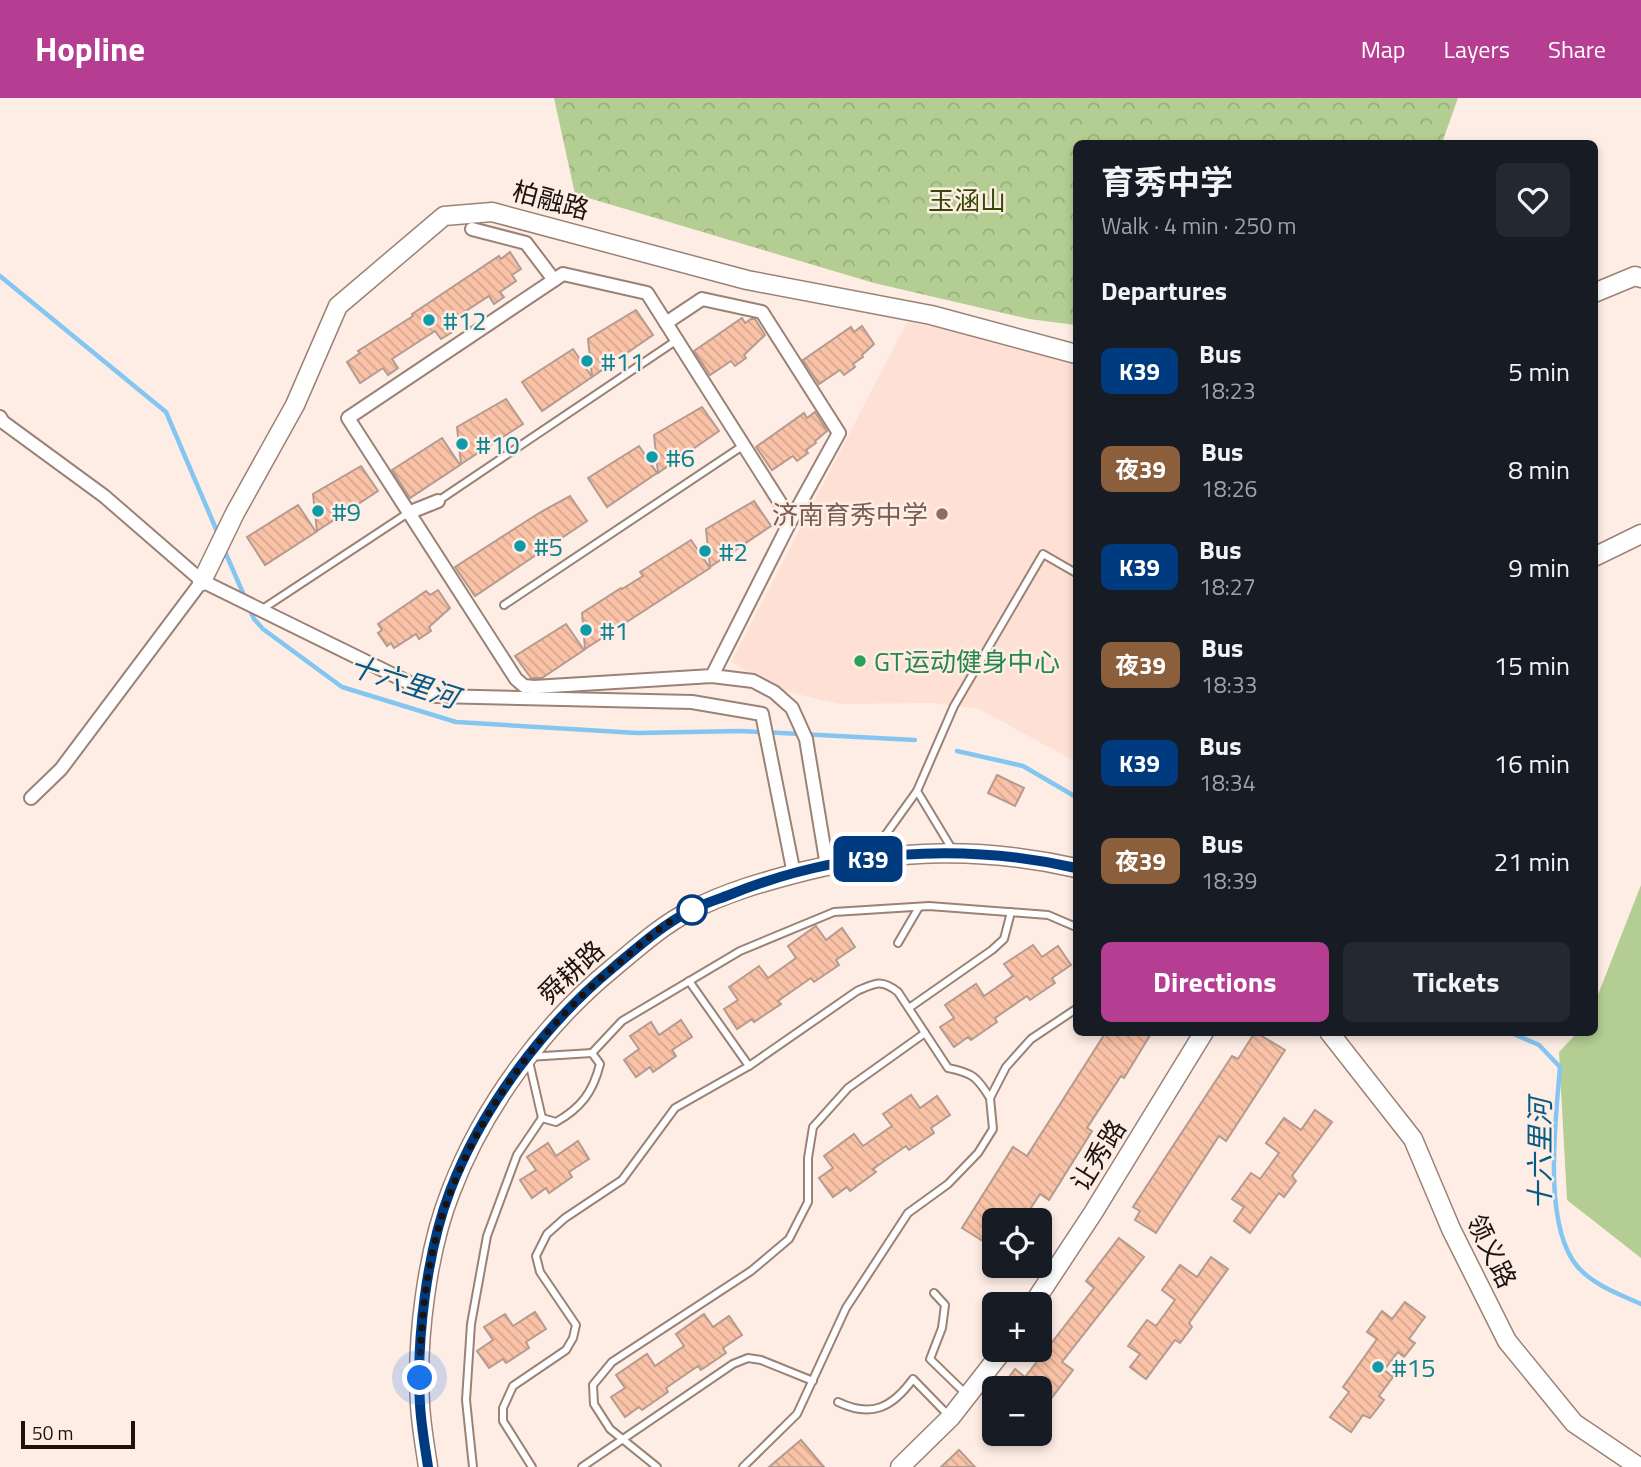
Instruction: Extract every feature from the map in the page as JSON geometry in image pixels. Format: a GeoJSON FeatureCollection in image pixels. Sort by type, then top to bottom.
{"type":"FeatureCollection","features":[{"type":"Feature","properties":{"kind":"street","name":"柏融路"},"geometry":{"type":"LineString","coordinates":[[202,581],[235,513],[295,405],[338,306],[444,216],[492,212],[747,280],[931,315],[1073,353]]}},
{"type":"Feature","properties":{"kind":"street"},"geometry":{"type":"LineString","coordinates":[[472,229],[526,243],[554,280]]}},
{"type":"Feature","properties":{"kind":"street"},"geometry":{"type":"LineString","coordinates":[[791,520],[647,293],[563,274],[348,418],[516,679],[524,685],[534,687],[712,676],[753,681],[774,692],[792,708],[806,739],[827,866]]}},
{"type":"Feature","properties":{"kind":"street"},"geometry":{"type":"LineString","coordinates":[[1598,291],[1635,276],[1641,278]]}},
{"type":"Feature","properties":{"kind":"street"},"geometry":{"type":"LineString","coordinates":[[666,323],[702,299],[762,312],[839,433],[791,520],[712,676]]}},
{"type":"Feature","properties":{"kind":"street"},"geometry":{"type":"LineString","coordinates":[[0,417],[3,422],[104,496],[202,581],[436,696],[692,702],[762,714],[794,874]]}},
{"type":"Feature","properties":{"kind":"street"},"geometry":{"type":"LineString","coordinates":[[408,513],[438,501]]}},
{"type":"Feature","properties":{"kind":"street"},"geometry":{"type":"LineString","coordinates":[[1598,555],[1641,534]]}},
{"type":"Feature","properties":{"kind":"street"},"geometry":{"type":"LineString","coordinates":[[31,798],[61,769],[202,581]]}},
{"type":"Feature","properties":{"kind":"street","name":"舜耕路"},"geometry":{"type":"LineString","coordinates":[[428,1467],[420,1405],[420,1351],[435,1245],[450,1193],[471,1144],[528,1057],[573,1003],[615,966],[689,911],[764,881],[827,866],[897,854],[999,855],[1073,867]]}},
{"type":"Feature","properties":{"kind":"street","name":"让秀路"},"geometry":{"type":"LineString","coordinates":[[1041,1292],[1093,1213],[1202,1036]]}},
{"type":"Feature","properties":{"kind":"street","name":"领义路"},"geometry":{"type":"LineString","coordinates":[[1332,1036],[1413,1139],[1451,1229],[1507,1341],[1574,1423],[1639,1467]]}},
{"type":"Feature","properties":{"kind":"street"},"geometry":{"type":"LineString","coordinates":[[900,1467],[951,1417],[994,1362]]}},
{"type":"Feature","properties":{"kind":"lane"},"geometry":{"type":"LineString","coordinates":[[438,501],[677,340]]}},
{"type":"Feature","properties":{"kind":"lane"},"geometry":{"type":"LineString","coordinates":[[504,605],[744,445]]}},
{"type":"Feature","properties":{"kind":"lane"},"geometry":{"type":"LineString","coordinates":[[261,610],[408,513]]}},
{"type":"Feature","properties":{"kind":"lane"},"geometry":{"type":"LineString","coordinates":[[869,859],[916,791],[954,706],[1043,554],[1073,571]]}},
{"type":"Feature","properties":{"kind":"lane"},"geometry":{"type":"LineString","coordinates":[[916,791],[954,853]]}},
{"type":"Feature","properties":{"kind":"lane"},"geometry":{"type":"LineString","coordinates":[[898,943],[919,906]]}},
{"type":"Feature","properties":{"kind":"lane"},"geometry":{"type":"LineString","coordinates":[[473,1467],[466,1400],[471,1324],[486,1236],[517,1155],[542,1118],[528,1057],[592,1054],[622,1021],[740,951],[834,912],[919,906],[1048,915],[1073,926]]}},
{"type":"Feature","properties":{"kind":"lane"},"geometry":{"type":"LineString","coordinates":[[909,1008],[1004,939],[1011,912]]}},
{"type":"Feature","properties":{"kind":"lane"},"geometry":{"type":"LineString","coordinates":[[689,981],[749,1066]]}},
{"type":"Feature","properties":{"kind":"lane"},"geometry":{"type":"LineString","coordinates":[[532,1467],[503,1421],[503,1408],[513,1386],[566,1350],[576,1325],[540,1272],[536,1256],[547,1234],[565,1218],[622,1180],[675,1108],[749,1066],[857,991],[876,983],[887,984],[898,992],[948,1068],[977,1077],[990,1098],[993,1129],[978,1153],[948,1184],[908,1213],[846,1308],[797,1415],[743,1467]]}},
{"type":"Feature","properties":{"kind":"lane"},"geometry":{"type":"LineString","coordinates":[[990,1098],[1006,1067],[1031,1039],[1073,1011]]}},
{"type":"Feature","properties":{"kind":"lane"},"geometry":{"type":"LineString","coordinates":[[657,1467],[610,1429],[594,1404],[593,1385],[612,1363],[751,1271],[789,1239],[808,1202],[808,1158],[813,1126],[848,1088],[925,1033]]}},
{"type":"Feature","properties":{"kind":"lane"},"geometry":{"type":"LineString","coordinates":[[542,1118],[556,1122],[572,1113],[587,1098],[600,1064],[592,1054]]}},
{"type":"Feature","properties":{"kind":"lane"},"geometry":{"type":"LineString","coordinates":[[934,1293],[945,1305],[942,1328],[930,1359],[968,1396]]}},
{"type":"Feature","properties":{"kind":"lane"},"geometry":{"type":"LineString","coordinates":[[582,1467],[733,1364],[748,1358],[813,1381]]}},
{"type":"Feature","properties":{"kind":"lane"},"geometry":{"type":"LineString","coordinates":[[838,1402],[854,1409],[881,1408],[900,1397],[913,1380],[951,1417]]}},
{"type":"Feature","properties":{"kind":"shaded area","name":"济南育秀中学"},"geometry":{"type":"Polygon","coordinates":[[[907,322],[977,336],[1073,365],[1073,760],[979,709],[932,703],[839,704],[780,690],[731,662],[907,322]]]}},
{"type":"Feature","properties":{"kind":"green space","name":"玉涵山"},"geometry":{"type":"Polygon","coordinates":[[[554,98],[1458,98],[1443,140],[1073,140],[1073,325],[1029,319],[874,283],[575,194],[554,98]]]}},
{"type":"Feature","properties":{"kind":"green space"},"geometry":{"type":"Polygon","coordinates":[[[1641,885],[1641,1258],[1567,1200],[1559,1052],[1574,1036],[1598,1036],[1598,995],[1641,885]]]}},
{"type":"Feature","properties":{"kind":"building","name":"#12"},"geometry":{"type":"Polygon","coordinates":[[[510,252],[521,269],[512,275],[516,281],[500,292],[504,297],[494,304],[489,296],[446,324],[451,333],[441,339],[435,331],[392,359],[398,368],[388,375],[383,368],[360,383],[347,362],[360,353],[358,351],[499,256],[501,259],[510,252]]]}},
{"type":"Feature","properties":{"kind":"building"},"geometry":{"type":"Polygon","coordinates":[[[636,310],[653,335],[592,377],[588,339],[636,310]]]}},
{"type":"Feature","properties":{"kind":"building"},"geometry":{"type":"Polygon","coordinates":[[[742,318],[745,323],[755,319],[765,335],[744,355],[746,358],[735,366],[731,361],[710,375],[694,351],[742,318]]]}},
{"type":"Feature","properties":{"kind":"building"},"geometry":{"type":"Polygon","coordinates":[[[862,326],[874,344],[853,364],[855,367],[844,375],[840,370],[819,384],[803,360],[851,327],[854,332],[862,326]]]}},
{"type":"Feature","properties":{"kind":"building"},"geometry":{"type":"Polygon","coordinates":[[[573,349],[592,377],[542,411],[522,382],[573,349]]]}},
{"type":"Feature","properties":{"kind":"building"},"geometry":{"type":"Polygon","coordinates":[[[506,399],[523,424],[461,464],[457,427],[506,399]]]}},
{"type":"Feature","properties":{"kind":"building"},"geometry":{"type":"Polygon","coordinates":[[[702,407],[719,431],[658,473],[654,435],[702,407]]]}},
{"type":"Feature","properties":{"kind":"building"},"geometry":{"type":"Polygon","coordinates":[[[815,412],[827,431],[806,450],[808,453],[797,461],[793,456],[772,470],[756,447],[804,413],[807,418],[815,412]]]}},
{"type":"Feature","properties":{"kind":"building"},"geometry":{"type":"Polygon","coordinates":[[[442,438],[460,465],[410,498],[392,470],[442,438]]]}},
{"type":"Feature","properties":{"kind":"building"},"geometry":{"type":"Polygon","coordinates":[[[639,446],[657,473],[607,507],[588,478],[639,446]]]}},
{"type":"Feature","properties":{"kind":"building"},"geometry":{"type":"Polygon","coordinates":[[[361,466],[378,491],[317,531],[313,494],[361,466]]]}},
{"type":"Feature","properties":{"kind":"building","name":"#5"},"geometry":{"type":"Polygon","coordinates":[[[570,496],[587,521],[475,596],[455,567],[570,496]]]}},
{"type":"Feature","properties":{"kind":"building"},"geometry":{"type":"Polygon","coordinates":[[[754,501],[771,526],[710,567],[706,529],[754,501]]]}},
{"type":"Feature","properties":{"kind":"building"},"geometry":{"type":"Polygon","coordinates":[[[298,505],[316,532],[265,565],[247,537],[298,505]]]}},
{"type":"Feature","properties":{"kind":"building"},"geometry":{"type":"Polygon","coordinates":[[[691,540],[710,568],[585,649],[582,613],[643,576],[640,572],[691,540]]]}},
{"type":"Feature","properties":{"kind":"building"},"geometry":{"type":"Polygon","coordinates":[[[438,590],[450,608],[429,627],[431,631],[419,639],[416,634],[394,648],[391,643],[387,646],[378,633],[382,630],[378,624],[426,591],[430,595],[438,590]]]}},
{"type":"Feature","properties":{"kind":"building"},"geometry":{"type":"Polygon","coordinates":[[[566,624],[584,650],[542,678],[531,678],[515,656],[566,624]]]}},
{"type":"Feature","properties":{"kind":"building"},"geometry":{"type":"Polygon","coordinates":[[[997,775],[1024,788],[1015,806],[988,793],[997,775]]]}},
{"type":"Feature","properties":{"kind":"building"},"geometry":{"type":"Polygon","coordinates":[[[816,926],[826,940],[842,928],[855,947],[836,960],[839,965],[814,982],[811,978],[778,1001],[781,1004],[754,1022],[752,1019],[737,1029],[724,1009],[738,1000],[729,987],[759,966],[768,978],[796,958],[788,946],[816,926]]]}},
{"type":"Feature","properties":{"kind":"building"},"geometry":{"type":"Polygon","coordinates":[[[1033,945],[1042,957],[1058,946],[1071,965],[1052,978],[1055,983],[1030,1000],[1027,996],[995,1018],[997,1022],[971,1040],[968,1037],[954,1047],[940,1027],[954,1018],[945,1005],[976,984],[984,996],[1013,976],[1004,964],[1033,945]]]}},
{"type":"Feature","properties":{"kind":"building"},"geometry":{"type":"Polygon","coordinates":[[[681,1020],[692,1037],[672,1050],[676,1056],[653,1072],[650,1067],[636,1077],[624,1060],[639,1049],[630,1036],[651,1022],[659,1035],[681,1020]]]}},
{"type":"Feature","properties":{"kind":"building"},"geometry":{"type":"Polygon","coordinates":[[[1103,1036],[1150,1036],[1124,1078],[1121,1076],[1087,1128],[1092,1131],[1049,1200],[1040,1194],[1031,1208],[982,1208],[982,1240],[962,1228],[1013,1147],[1027,1156],[1103,1036]]]}},
{"type":"Feature","properties":{"kind":"building"},"geometry":{"type":"Polygon","coordinates":[[[1252,1036],[1262,1036],[1285,1050],[1226,1141],[1219,1136],[1156,1233],[1135,1220],[1140,1211],[1133,1207],[1232,1056],[1238,1059],[1252,1036]]]}},
{"type":"Feature","properties":{"kind":"building"},"geometry":{"type":"Polygon","coordinates":[[[911,1095],[920,1108],[937,1096],[950,1115],[931,1128],[934,1133],[909,1150],[906,1146],[873,1169],[876,1172],[850,1191],[847,1187],[833,1197],[819,1178],[833,1168],[824,1156],[854,1134],[863,1146],[892,1126],[883,1114],[911,1095]]]}},
{"type":"Feature","properties":{"kind":"building"},"geometry":{"type":"Polygon","coordinates":[[[1315,1110],[1332,1122],[1292,1176],[1296,1181],[1284,1197],[1279,1193],[1250,1233],[1234,1221],[1244,1207],[1232,1199],[1251,1173],[1260,1179],[1279,1153],[1266,1143],[1284,1118],[1301,1130],[1315,1110]]]}},
{"type":"Feature","properties":{"kind":"building"},"geometry":{"type":"Polygon","coordinates":[[[578,1141],[589,1159],[569,1172],[572,1177],[549,1193],[546,1188],[532,1198],[520,1180],[536,1170],[527,1157],[548,1143],[556,1156],[578,1141]]]}},
{"type":"Feature","properties":{"kind":"building"},"geometry":{"type":"Polygon","coordinates":[[[1119,1238],[1144,1257],[1062,1362],[1073,1370],[1052,1397],[1052,1376],[1026,1376],[1037,1362],[1052,1362],[1052,1342],[1094,1288],[1086,1281],[1119,1238]]]}},
{"type":"Feature","properties":{"kind":"building"},"geometry":{"type":"Polygon","coordinates":[[[1211,1257],[1228,1269],[1189,1323],[1192,1327],[1180,1343],[1175,1340],[1146,1379],[1130,1367],[1140,1354],[1128,1346],[1147,1320],[1156,1326],[1175,1300],[1162,1290],[1180,1265],[1197,1277],[1211,1257]]]}},
{"type":"Feature","properties":{"kind":"building","name":"#15"},"geometry":{"type":"Polygon","coordinates":[[[1405,1302],[1425,1317],[1409,1339],[1415,1343],[1404,1357],[1398,1352],[1384,1370],[1393,1377],[1379,1396],[1384,1400],[1370,1418],[1363,1415],[1351,1432],[1330,1417],[1349,1392],[1343,1387],[1377,1339],[1367,1332],[1382,1311],[1392,1319],[1405,1302]]]}},
{"type":"Feature","properties":{"kind":"building"},"geometry":{"type":"Polygon","coordinates":[[[535,1312],[546,1329],[526,1342],[529,1348],[506,1363],[503,1359],[489,1368],[477,1351],[493,1340],[484,1327],[505,1314],[513,1326],[535,1312]]]}},
{"type":"Feature","properties":{"kind":"building"},"geometry":{"type":"Polygon","coordinates":[[[704,1314],[713,1327],[729,1316],[742,1335],[723,1348],[726,1353],[701,1370],[698,1366],[666,1388],[668,1392],[642,1410],[639,1407],[625,1417],[611,1397],[625,1388],[616,1375],[647,1354],[655,1366],[684,1346],[676,1334],[704,1314]]]}},
{"type":"Feature","properties":{"kind":"building"},"geometry":{"type":"Polygon","coordinates":[[[1015,1369],[1024,1376],[1010,1376],[1015,1369]]]}},
{"type":"Feature","properties":{"kind":"building"},"geometry":{"type":"Polygon","coordinates":[[[801,1440],[824,1467],[769,1467],[801,1440]]]}},
{"type":"Feature","properties":{"kind":"building"},"geometry":{"type":"Polygon","coordinates":[[[959,1450],[975,1467],[941,1467],[959,1450]]]}},
{"type":"Feature","properties":{"kind":"waterway","name":"十六里河"},"geometry":{"type":"LineString","coordinates":[[0,276],[166,412],[219,536]]}},
{"type":"Feature","properties":{"kind":"waterway","name":"十六里河"},"geometry":{"type":"LineString","coordinates":[[223,547],[246,600]]}},
{"type":"Feature","properties":{"kind":"waterway","name":"十六里河"},"geometry":{"type":"LineString","coordinates":[[249,608],[263,629],[342,687],[456,722],[637,733],[741,731],[915,740]]}},
{"type":"Feature","properties":{"kind":"waterway","name":"十六里河"},"geometry":{"type":"LineString","coordinates":[[957,751],[1023,766],[1073,795]]}},
{"type":"Feature","properties":{"kind":"waterway","name":"十六里河"},"geometry":{"type":"LineString","coordinates":[[1518,1036],[1539,1045],[1560,1067],[1554,1170],[1559,1224],[1566,1247],[1583,1273],[1641,1304]]}},
{"type":"Feature","properties":{"kind":"bus line","name":"K39"},"geometry":{"type":"LineString","coordinates":[[428,1467],[420,1405],[420,1351],[435,1245],[450,1193],[471,1144],[506,1088],[545,1034],[573,1003],[645,942],[689,911],[764,881],[841,863],[897,854],[999,855],[1073,867]]}},
{"type":"Feature","properties":{"kind":"place","name":"#12"},"geometry":{"type":"Point","coordinates":[429,320]}},
{"type":"Feature","properties":{"kind":"place","name":"#11"},"geometry":{"type":"Point","coordinates":[587,361]}},
{"type":"Feature","properties":{"kind":"place","name":"#10"},"geometry":{"type":"Point","coordinates":[462,444]}},
{"type":"Feature","properties":{"kind":"place","name":"#6"},"geometry":{"type":"Point","coordinates":[652,457]}},
{"type":"Feature","properties":{"kind":"place","name":"#9"},"geometry":{"type":"Point","coordinates":[318,511]}},
{"type":"Feature","properties":{"kind":"place","name":"济南育秀中学"},"geometry":{"type":"Point","coordinates":[942,514]}},
{"type":"Feature","properties":{"kind":"place","name":"#5"},"geometry":{"type":"Point","coordinates":[520,546]}},
{"type":"Feature","properties":{"kind":"place","name":"#2"},"geometry":{"type":"Point","coordinates":[705,551]}},
{"type":"Feature","properties":{"kind":"place","name":"#1"},"geometry":{"type":"Point","coordinates":[586,630]}},
{"type":"Feature","properties":{"kind":"place","name":"GT运动健身中心"},"geometry":{"type":"Point","coordinates":[860,661]}},
{"type":"Feature","properties":{"kind":"place","name":"#15"},"geometry":{"type":"Point","coordinates":[1378,1367]}},
{"type":"Feature","properties":{"kind":"route"},"geometry":{"type":"LineString","coordinates":[[420,1378],[420,1351],[435,1245],[450,1193],[471,1144],[506,1088],[545,1034],[573,1003],[645,942],[692,910]]}}]}
